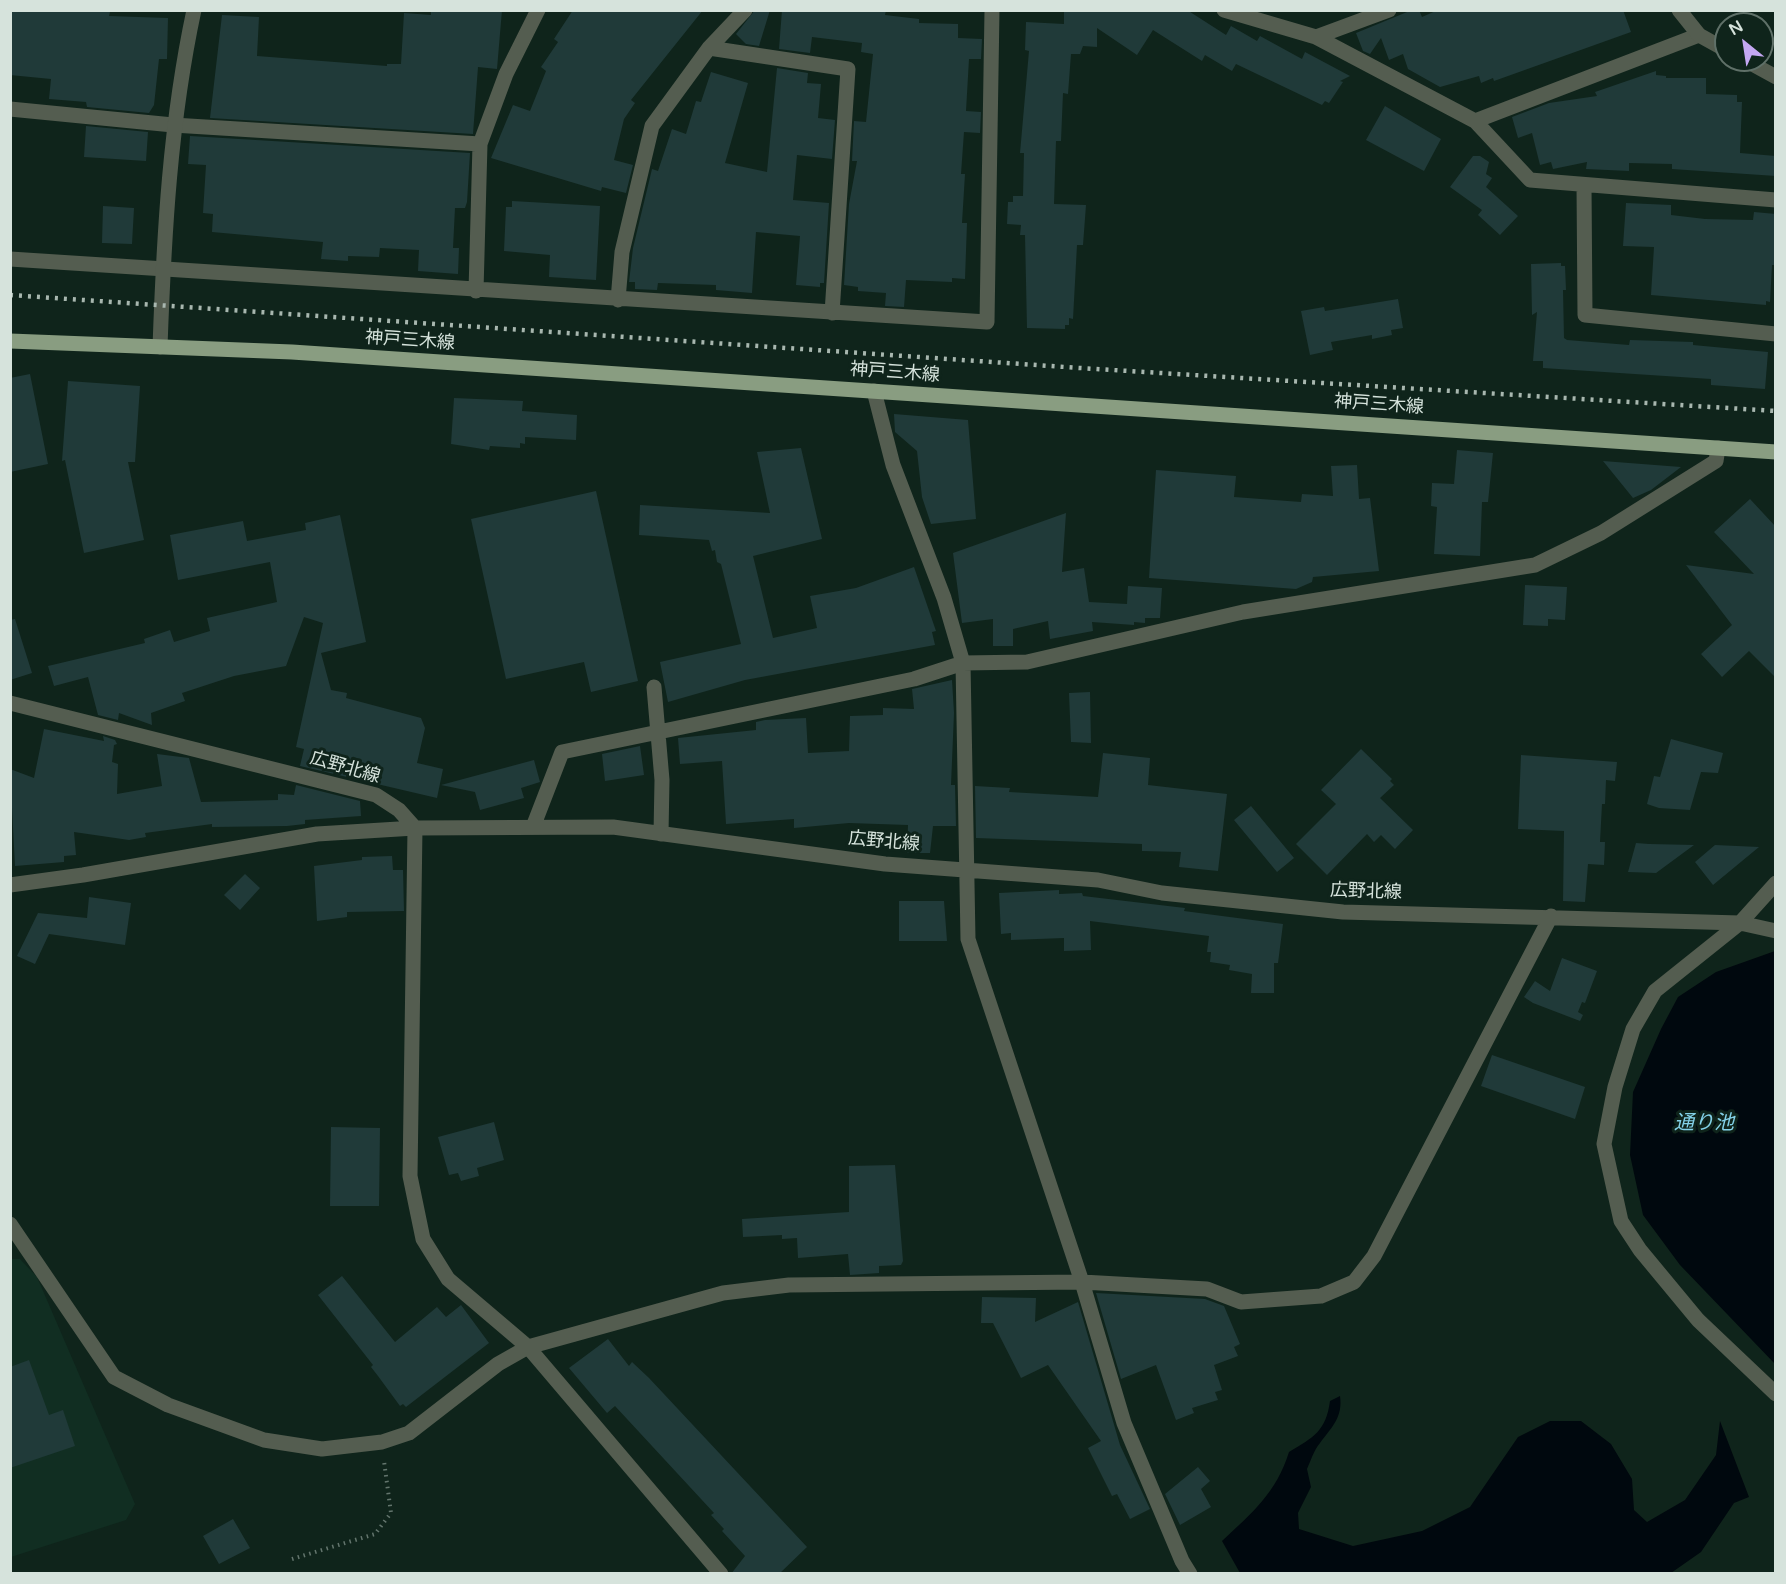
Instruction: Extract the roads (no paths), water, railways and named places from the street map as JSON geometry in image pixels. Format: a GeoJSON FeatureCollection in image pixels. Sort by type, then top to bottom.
{"type":"FeatureCollection","features":[{"type":"Feature","properties":{"kind":"main road","name":"神戸三木線"},"geometry":{"type":"LineString","coordinates":[[10,341],[292,352],[1776,452]]}},
{"type":"Feature","properties":{"kind":"street"},"geometry":{"type":"LineString","coordinates":[[160,347],[162,269],[173,125],[194,10]]}},
{"type":"Feature","properties":{"kind":"street"},"geometry":{"type":"LineString","coordinates":[[476,291],[480,144],[506,74],[538,10]]}},
{"type":"Feature","properties":{"kind":"street"},"geometry":{"type":"LineString","coordinates":[[618,300],[622,252],[652,126],[709,48],[745,10]]}},
{"type":"Feature","properties":{"kind":"street"},"geometry":{"type":"LineString","coordinates":[[10,259],[476,291],[987,322],[992,10]]}},
{"type":"Feature","properties":{"kind":"street"},"geometry":{"type":"LineString","coordinates":[[1224,10],[1316,37],[1475,121],[1530,180],[1776,200]]}},
{"type":"Feature","properties":{"kind":"street"},"geometry":{"type":"LineString","coordinates":[[1316,37],[1389,10]]}},
{"type":"Feature","properties":{"kind":"street"},"geometry":{"type":"LineString","coordinates":[[1678,10],[1699,35],[1714,43]]}},
{"type":"Feature","properties":{"kind":"street"},"geometry":{"type":"LineString","coordinates":[[1475,121],[1699,35]]}},
{"type":"Feature","properties":{"kind":"street"},"geometry":{"type":"LineString","coordinates":[[709,48],[848,69],[832,313]]}},
{"type":"Feature","properties":{"kind":"street"},"geometry":{"type":"LineString","coordinates":[[10,109],[173,125],[480,144]]}},
{"type":"Feature","properties":{"kind":"street"},"geometry":{"type":"LineString","coordinates":[[1584,185],[1585,315],[1776,334]]}},
{"type":"Feature","properties":{"kind":"street"},"geometry":{"type":"LineString","coordinates":[[874,391],[893,465],[944,598],[963,663],[968,939],[1082,1282],[1124,1423],[1190,1574]]}},
{"type":"Feature","properties":{"kind":"street"},"geometry":{"type":"LineString","coordinates":[[532,827],[562,752],[914,679],[963,663],[1027,662],[1243,612],[1536,565],[1601,533],[1716,461],[1718,448]]}},
{"type":"Feature","properties":{"kind":"street"},"geometry":{"type":"LineString","coordinates":[[654,687],[662,780],[662,834]]}},
{"type":"Feature","properties":{"kind":"street","name":"広野北線"},"geometry":{"type":"LineString","coordinates":[[10,703],[376,795],[399,810],[415,828],[613,827],[885,864],[966,868],[1098,880],[1162,893],[1343,912],[1551,916],[1740,924],[1776,931]]}},
{"type":"Feature","properties":{"kind":"street"},"geometry":{"type":"LineString","coordinates":[[10,885],[83,875],[317,834],[415,828],[410,1176],[423,1239],[448,1279],[528,1347],[721,1574]]}},
{"type":"Feature","properties":{"kind":"street"},"geometry":{"type":"LineString","coordinates":[[1776,883],[1740,924],[1655,991],[1633,1029],[1615,1087],[1604,1144],[1622,1221],[1640,1250],[1698,1320],[1776,1394]]}},
{"type":"Feature","properties":{"kind":"street"},"geometry":{"type":"LineString","coordinates":[[10,1224],[114,1377],[168,1405],[264,1440],[322,1449],[382,1442],[410,1433],[498,1364],[528,1347],[723,1293],[789,1285],[1082,1282],[1207,1288],[1241,1302],[1321,1296],[1354,1282],[1374,1256],[1551,916]]}},
{"type":"Feature","properties":{"kind":"water","name":"通り池"},"geometry":{"type":"Polygon","coordinates":[[[1776,951],[1775,1364],[1680,1265],[1643,1215],[1630,1155],[1633,1092],[1678,997],[1716,972],[1776,951]]]}},
{"type":"Feature","properties":{"kind":"water"},"geometry":{"type":"Polygon","coordinates":[[[1340,1396],[1338,1416],[1316,1449],[1307,1469],[1311,1487],[1298,1513],[1299,1529],[1353,1546],[1422,1531],[1470,1507],[1518,1437],[1550,1421],[1581,1421],[1611,1444],[1632,1479],[1634,1510],[1647,1522],[1685,1500],[1716,1455],[1720,1421],[1749,1497],[1734,1503],[1701,1552],[1671,1573],[1240,1573],[1222,1541],[1262,1501],[1277,1479],[1289,1452],[1317,1432],[1325,1420],[1330,1401],[1340,1396]]]}},
{"type":"Feature","properties":{"kind":"railway"},"geometry":{"type":"LineString","coordinates":[[10,295],[1080,368],[1776,411]]}}]}
